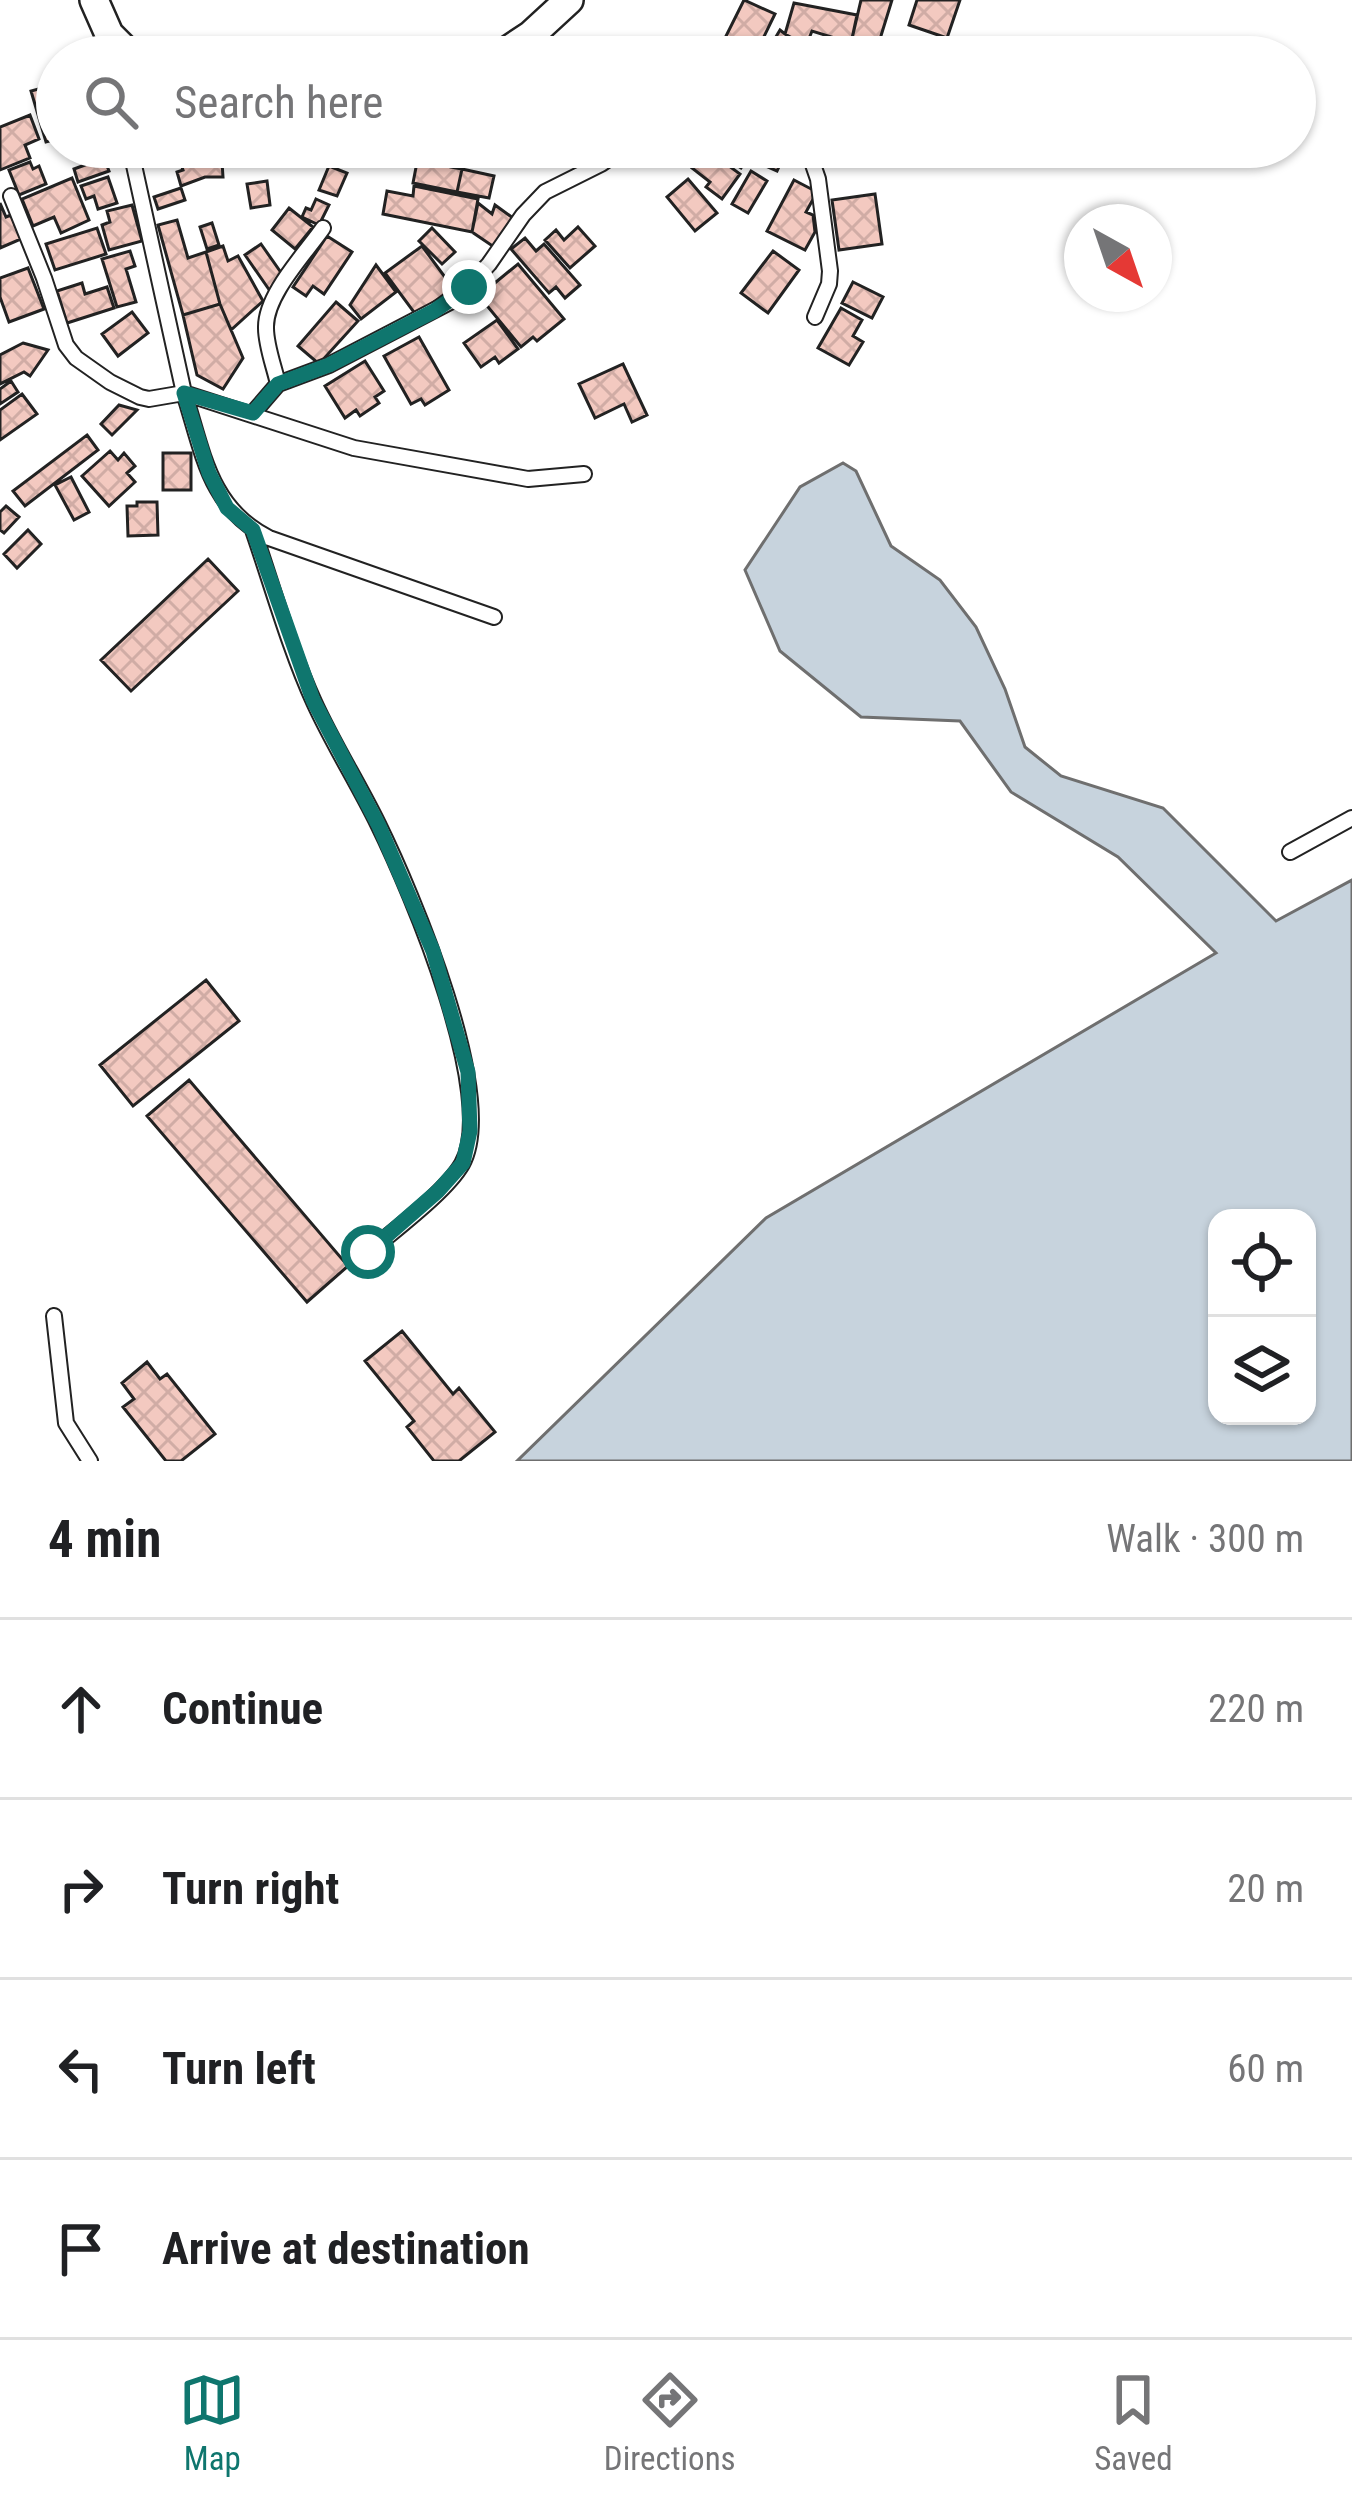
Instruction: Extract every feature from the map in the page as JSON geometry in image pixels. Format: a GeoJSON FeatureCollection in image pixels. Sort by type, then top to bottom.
{"type":"FeatureCollection","features":[{"type":"Feature","properties":{"kind":"street"},"geometry":{"type":"LineString","coordinates":[[94,0],[113,36]]}},
{"type":"Feature","properties":{"kind":"street"},"geometry":{"type":"LineString","coordinates":[[531,35],[569,0]]}},
{"type":"Feature","properties":{"kind":"lane"},"geometry":{"type":"LineString","coordinates":[[135,168],[184,393],[209,473],[227,508],[253,530],[494,617]]}},
{"type":"Feature","properties":{"kind":"lane"},"geometry":{"type":"LineString","coordinates":[[253,413],[278,384],[329,365],[449,302],[489,264],[544,192],[593,168]]}},
{"type":"Feature","properties":{"kind":"lane"},"geometry":{"type":"LineString","coordinates":[[814,168],[830,271],[815,317]]}},
{"type":"Feature","properties":{"kind":"lane"},"geometry":{"type":"LineString","coordinates":[[11,196],[66,345],[110,382],[140,397],[184,393],[354,448],[528,479],[584,474]]}},
{"type":"Feature","properties":{"kind":"lane"},"geometry":{"type":"LineString","coordinates":[[278,384],[266,333],[268,310],[323,229]]}},
{"type":"Feature","properties":{"kind":"lane"},"geometry":{"type":"LineString","coordinates":[[253,530],[313,700],[379,826],[433,951],[468,1072],[470,1131],[463,1163],[368,1252]]}},
{"type":"Feature","properties":{"kind":"lane"},"geometry":{"type":"LineString","coordinates":[[1290,852],[1352,818]]}},
{"type":"Feature","properties":{"kind":"lane"},"geometry":{"type":"LineString","coordinates":[[54,1316],[66,1423],[90,1461]]}},
{"type":"Feature","properties":{"kind":"shaded area"},"geometry":{"type":"Polygon","coordinates":[[[843,463],[856,471],[891,546],[940,580],[976,627],[1025,747],[1061,776],[1163,808],[1276,921],[1352,880],[1352,1461],[517,1461],[766,1218],[1216,953],[1118,857],[1011,792],[960,721],[861,717],[780,651],[745,570],[800,487],[843,463]]]}},
{"type":"Feature","properties":{"kind":"building"},"geometry":{"type":"Polygon","coordinates":[[[744,0],[775,14],[764,36],[726,36],[744,0]]]}},
{"type":"Feature","properties":{"kind":"building"},"geometry":{"type":"Polygon","coordinates":[[[861,0],[892,0],[881,36],[853,36],[861,0]]]}},
{"type":"Feature","properties":{"kind":"building"},"geometry":{"type":"Polygon","coordinates":[[[917,0],[960,0],[948,36],[909,25],[917,0]]]}},
{"type":"Feature","properties":{"kind":"building"},"geometry":{"type":"Polygon","coordinates":[[[794,3],[857,15],[852,36],[812,31],[810,36],[785,34],[794,3]]]}},
{"type":"Feature","properties":{"kind":"building"},"geometry":{"type":"Polygon","coordinates":[[[30,115],[36,140],[25,145],[30,158],[0,170],[0,127],[30,115]]]}},
{"type":"Feature","properties":{"kind":"building"},"geometry":{"type":"Polygon","coordinates":[[[30,162],[33,169],[40,168],[46,184],[19,195],[9,170],[30,162]]]}},
{"type":"Feature","properties":{"kind":"building"},"geometry":{"type":"Polygon","coordinates":[[[108,168],[109,171],[78,182],[74,169],[108,168]]]}},
{"type":"Feature","properties":{"kind":"building"},"geometry":{"type":"Polygon","coordinates":[[[222,168],[223,177],[205,177],[181,186],[177,172],[222,168]]]}},
{"type":"Feature","properties":{"kind":"building"},"geometry":{"type":"Polygon","coordinates":[[[328,168],[347,173],[337,196],[319,190],[328,168]]]}},
{"type":"Feature","properties":{"kind":"building"},"geometry":{"type":"Polygon","coordinates":[[[416,168],[462,169],[457,192],[413,183],[416,168]]]}},
{"type":"Feature","properties":{"kind":"building"},"geometry":{"type":"Polygon","coordinates":[[[692,168],[732,168],[740,174],[722,199],[706,187],[710,182],[692,168]]]}},
{"type":"Feature","properties":{"kind":"building"},"geometry":{"type":"Polygon","coordinates":[[[462,169],[494,176],[489,198],[457,192],[462,169]]]}},
{"type":"Feature","properties":{"kind":"building"},"geometry":{"type":"Polygon","coordinates":[[[751,171],[767,181],[748,213],[732,204],[751,171]]]}},
{"type":"Feature","properties":{"kind":"building"},"geometry":{"type":"Polygon","coordinates":[[[108,177],[117,203],[98,209],[94,196],[86,199],[81,186],[108,177]]]}},
{"type":"Feature","properties":{"kind":"building"},"geometry":{"type":"Polygon","coordinates":[[[72,178],[89,220],[61,233],[54,217],[33,226],[22,199],[72,178]]]}},
{"type":"Feature","properties":{"kind":"building"},"geometry":{"type":"Polygon","coordinates":[[[688,179],[717,213],[695,231],[667,197],[688,179]]]}},
{"type":"Feature","properties":{"kind":"building"},"geometry":{"type":"Polygon","coordinates":[[[794,180],[817,192],[806,212],[813,215],[815,232],[805,250],[767,231],[794,180]]]}},
{"type":"Feature","properties":{"kind":"building"},"geometry":{"type":"Polygon","coordinates":[[[267,181],[270,205],[251,208],[247,184],[267,181]]]}},
{"type":"Feature","properties":{"kind":"building"},"geometry":{"type":"Polygon","coordinates":[[[414,186],[478,199],[472,232],[383,214],[387,191],[413,196],[414,186]]]}},
{"type":"Feature","properties":{"kind":"building"},"geometry":{"type":"Polygon","coordinates":[[[181,188],[185,200],[158,209],[154,197],[181,188]]]}},
{"type":"Feature","properties":{"kind":"building"},"geometry":{"type":"Polygon","coordinates":[[[875,194],[882,244],[839,250],[832,200],[875,194]]]}},
{"type":"Feature","properties":{"kind":"building"},"geometry":{"type":"Polygon","coordinates":[[[316,199],[329,205],[319,225],[302,217],[316,199]]]}},
{"type":"Feature","properties":{"kind":"building"},"geometry":{"type":"Polygon","coordinates":[[[0,203],[21,239],[0,248],[0,203]]]}},
{"type":"Feature","properties":{"kind":"building"},"geometry":{"type":"Polygon","coordinates":[[[478,203],[492,214],[495,205],[513,218],[494,247],[472,232],[478,203]]]}},
{"type":"Feature","properties":{"kind":"building"},"geometry":{"type":"Polygon","coordinates":[[[132,205],[142,241],[109,250],[102,225],[110,222],[107,211],[132,205]]]}},
{"type":"Feature","properties":{"kind":"building"},"geometry":{"type":"Polygon","coordinates":[[[289,208],[313,227],[295,249],[272,230],[289,208]]]}},
{"type":"Feature","properties":{"kind":"building"},"geometry":{"type":"Polygon","coordinates":[[[177,220],[188,258],[206,252],[220,304],[183,315],[158,225],[177,220]]]}},
{"type":"Feature","properties":{"kind":"building"},"geometry":{"type":"Polygon","coordinates":[[[212,223],[219,245],[207,249],[200,227],[212,223]]]}},
{"type":"Feature","properties":{"kind":"building"},"geometry":{"type":"Polygon","coordinates":[[[578,227],[595,246],[570,268],[545,240],[556,230],[564,240],[578,227]]]}},
{"type":"Feature","properties":{"kind":"building"},"geometry":{"type":"Polygon","coordinates":[[[97,228],[106,254],[55,270],[46,244],[97,228]]]}},
{"type":"Feature","properties":{"kind":"building"},"geometry":{"type":"Polygon","coordinates":[[[432,228],[455,252],[442,264],[419,241],[432,228]]]}},
{"type":"Feature","properties":{"kind":"building"},"geometry":{"type":"Polygon","coordinates":[[[327,236],[352,252],[324,294],[313,286],[306,296],[293,287],[327,236]]]}},
{"type":"Feature","properties":{"kind":"building"},"geometry":{"type":"Polygon","coordinates":[[[525,238],[536,251],[544,244],[580,285],[565,298],[556,287],[549,293],[511,249],[525,238]]]}},
{"type":"Feature","properties":{"kind":"building"},"geometry":{"type":"Polygon","coordinates":[[[261,244],[282,274],[270,291],[245,255],[261,244]]]}},
{"type":"Feature","properties":{"kind":"building"},"geometry":{"type":"Polygon","coordinates":[[[223,246],[228,261],[238,256],[263,301],[231,330],[206,252],[223,246]]]}},
{"type":"Feature","properties":{"kind":"building"},"geometry":{"type":"Polygon","coordinates":[[[422,246],[453,288],[416,315],[385,273],[422,246]]]}},
{"type":"Feature","properties":{"kind":"building"},"geometry":{"type":"Polygon","coordinates":[[[130,251],[135,266],[126,269],[136,302],[117,307],[102,259],[130,251]]]}},
{"type":"Feature","properties":{"kind":"building"},"geometry":{"type":"Polygon","coordinates":[[[773,251],[799,270],[768,313],[741,293],[773,251]]]}},
{"type":"Feature","properties":{"kind":"building"},"geometry":{"type":"Polygon","coordinates":[[[518,264],[564,319],[537,341],[533,337],[521,347],[479,296],[518,264]]]}},
{"type":"Feature","properties":{"kind":"building"},"geometry":{"type":"Polygon","coordinates":[[[376,265],[396,292],[361,319],[350,305],[376,265]]]}},
{"type":"Feature","properties":{"kind":"building"},"geometry":{"type":"Polygon","coordinates":[[[28,268],[44,309],[9,322],[0,297],[0,278],[28,268]]]}},
{"type":"Feature","properties":{"kind":"building"},"geometry":{"type":"Polygon","coordinates":[[[853,282],[883,297],[872,318],[842,303],[853,282]]]}},
{"type":"Feature","properties":{"kind":"building"},"geometry":{"type":"Polygon","coordinates":[[[82,283],[85,294],[107,287],[114,308],[67,323],[57,291],[82,283]]]}},
{"type":"Feature","properties":{"kind":"building"},"geometry":{"type":"Polygon","coordinates":[[[336,302],[358,321],[319,364],[298,346],[336,302]]]}},
{"type":"Feature","properties":{"kind":"building"},"geometry":{"type":"Polygon","coordinates":[[[220,304],[243,358],[223,389],[197,375],[183,315],[220,304]]]}},
{"type":"Feature","properties":{"kind":"building"},"geometry":{"type":"Polygon","coordinates":[[[841,308],[862,320],[853,336],[863,342],[849,365],[818,348],[841,308]]]}},
{"type":"Feature","properties":{"kind":"building"},"geometry":{"type":"Polygon","coordinates":[[[132,312],[148,333],[118,356],[102,334],[132,312]]]}},
{"type":"Feature","properties":{"kind":"building"},"geometry":{"type":"Polygon","coordinates":[[[497,320],[518,349],[499,363],[495,357],[481,367],[464,343],[497,320]]]}},
{"type":"Feature","properties":{"kind":"building"},"geometry":{"type":"Polygon","coordinates":[[[419,337],[449,390],[425,405],[421,399],[411,404],[384,356],[419,337]]]}},
{"type":"Feature","properties":{"kind":"building"},"geometry":{"type":"Polygon","coordinates":[[[23,343],[48,350],[30,376],[24,372],[0,384],[0,355],[23,343]]]}},
{"type":"Feature","properties":{"kind":"building"},"geometry":{"type":"Polygon","coordinates":[[[365,361],[384,391],[375,397],[379,403],[360,416],[356,410],[345,418],[325,386],[365,361]]]}},
{"type":"Feature","properties":{"kind":"building"},"geometry":{"type":"Polygon","coordinates":[[[623,364],[647,415],[632,422],[624,404],[595,418],[579,384],[623,364]]]}},
{"type":"Feature","properties":{"kind":"building"},"geometry":{"type":"Polygon","coordinates":[[[11,381],[18,392],[0,404],[0,389],[11,381]]]}},
{"type":"Feature","properties":{"kind":"building"},"geometry":{"type":"Polygon","coordinates":[[[22,394],[37,414],[0,440],[0,410],[22,394]]]}},
{"type":"Feature","properties":{"kind":"building"},"geometry":{"type":"Polygon","coordinates":[[[119,405],[137,410],[112,435],[101,424],[119,405]]]}},
{"type":"Feature","properties":{"kind":"building"},"geometry":{"type":"Polygon","coordinates":[[[87,435],[98,450],[25,506],[13,491],[87,435]]]}},
{"type":"Feature","properties":{"kind":"building"},"geometry":{"type":"Polygon","coordinates":[[[110,451],[118,460],[124,453],[135,466],[127,473],[135,482],[109,506],[82,476],[110,451]]]}},
{"type":"Feature","properties":{"kind":"building"},"geometry":{"type":"Polygon","coordinates":[[[163,453],[191,453],[191,490],[163,490],[163,453]]]}},
{"type":"Feature","properties":{"kind":"building"},"geometry":{"type":"Polygon","coordinates":[[[71,477],[89,512],[74,520],[55,485],[71,477]]]}},
{"type":"Feature","properties":{"kind":"building"},"geometry":{"type":"Polygon","coordinates":[[[137,502],[157,502],[158,535],[128,536],[127,506],[137,506],[137,502]]]}},
{"type":"Feature","properties":{"kind":"building"},"geometry":{"type":"Polygon","coordinates":[[[6,506],[19,517],[4,533],[0,512],[6,506]]]}},
{"type":"Feature","properties":{"kind":"building"},"geometry":{"type":"Polygon","coordinates":[[[28,530],[41,544],[17,568],[4,554],[28,530]]]}},
{"type":"Feature","properties":{"kind":"building"},"geometry":{"type":"Polygon","coordinates":[[[208,559],[238,591],[131,691],[101,660],[208,559]]]}},
{"type":"Feature","properties":{"kind":"building"},"geometry":{"type":"Polygon","coordinates":[[[206,980],[239,1021],[133,1106],[100,1065],[206,980]]]}},
{"type":"Feature","properties":{"kind":"building"},"geometry":{"type":"Polygon","coordinates":[[[189,1080],[348,1266],[307,1302],[147,1116],[189,1080]]]}},
{"type":"Feature","properties":{"kind":"building"},"geometry":{"type":"Polygon","coordinates":[[[402,1331],[453,1394],[459,1388],[495,1432],[459,1461],[434,1461],[407,1427],[414,1421],[365,1361],[402,1331]]]}},
{"type":"Feature","properties":{"kind":"building"},"geometry":{"type":"Polygon","coordinates":[[[147,1362],[160,1379],[167,1374],[215,1434],[181,1461],[166,1461],[123,1407],[134,1399],[122,1383],[147,1362]]]}},
{"type":"Feature","properties":{"kind":"route"},"geometry":{"type":"LineString","coordinates":[[368,1252],[463,1163],[470,1131],[468,1072],[433,951],[379,826],[313,700],[253,530],[227,508],[209,473],[184,393],[253,413],[278,384],[329,365],[434,311],[469,287]]}}]}
